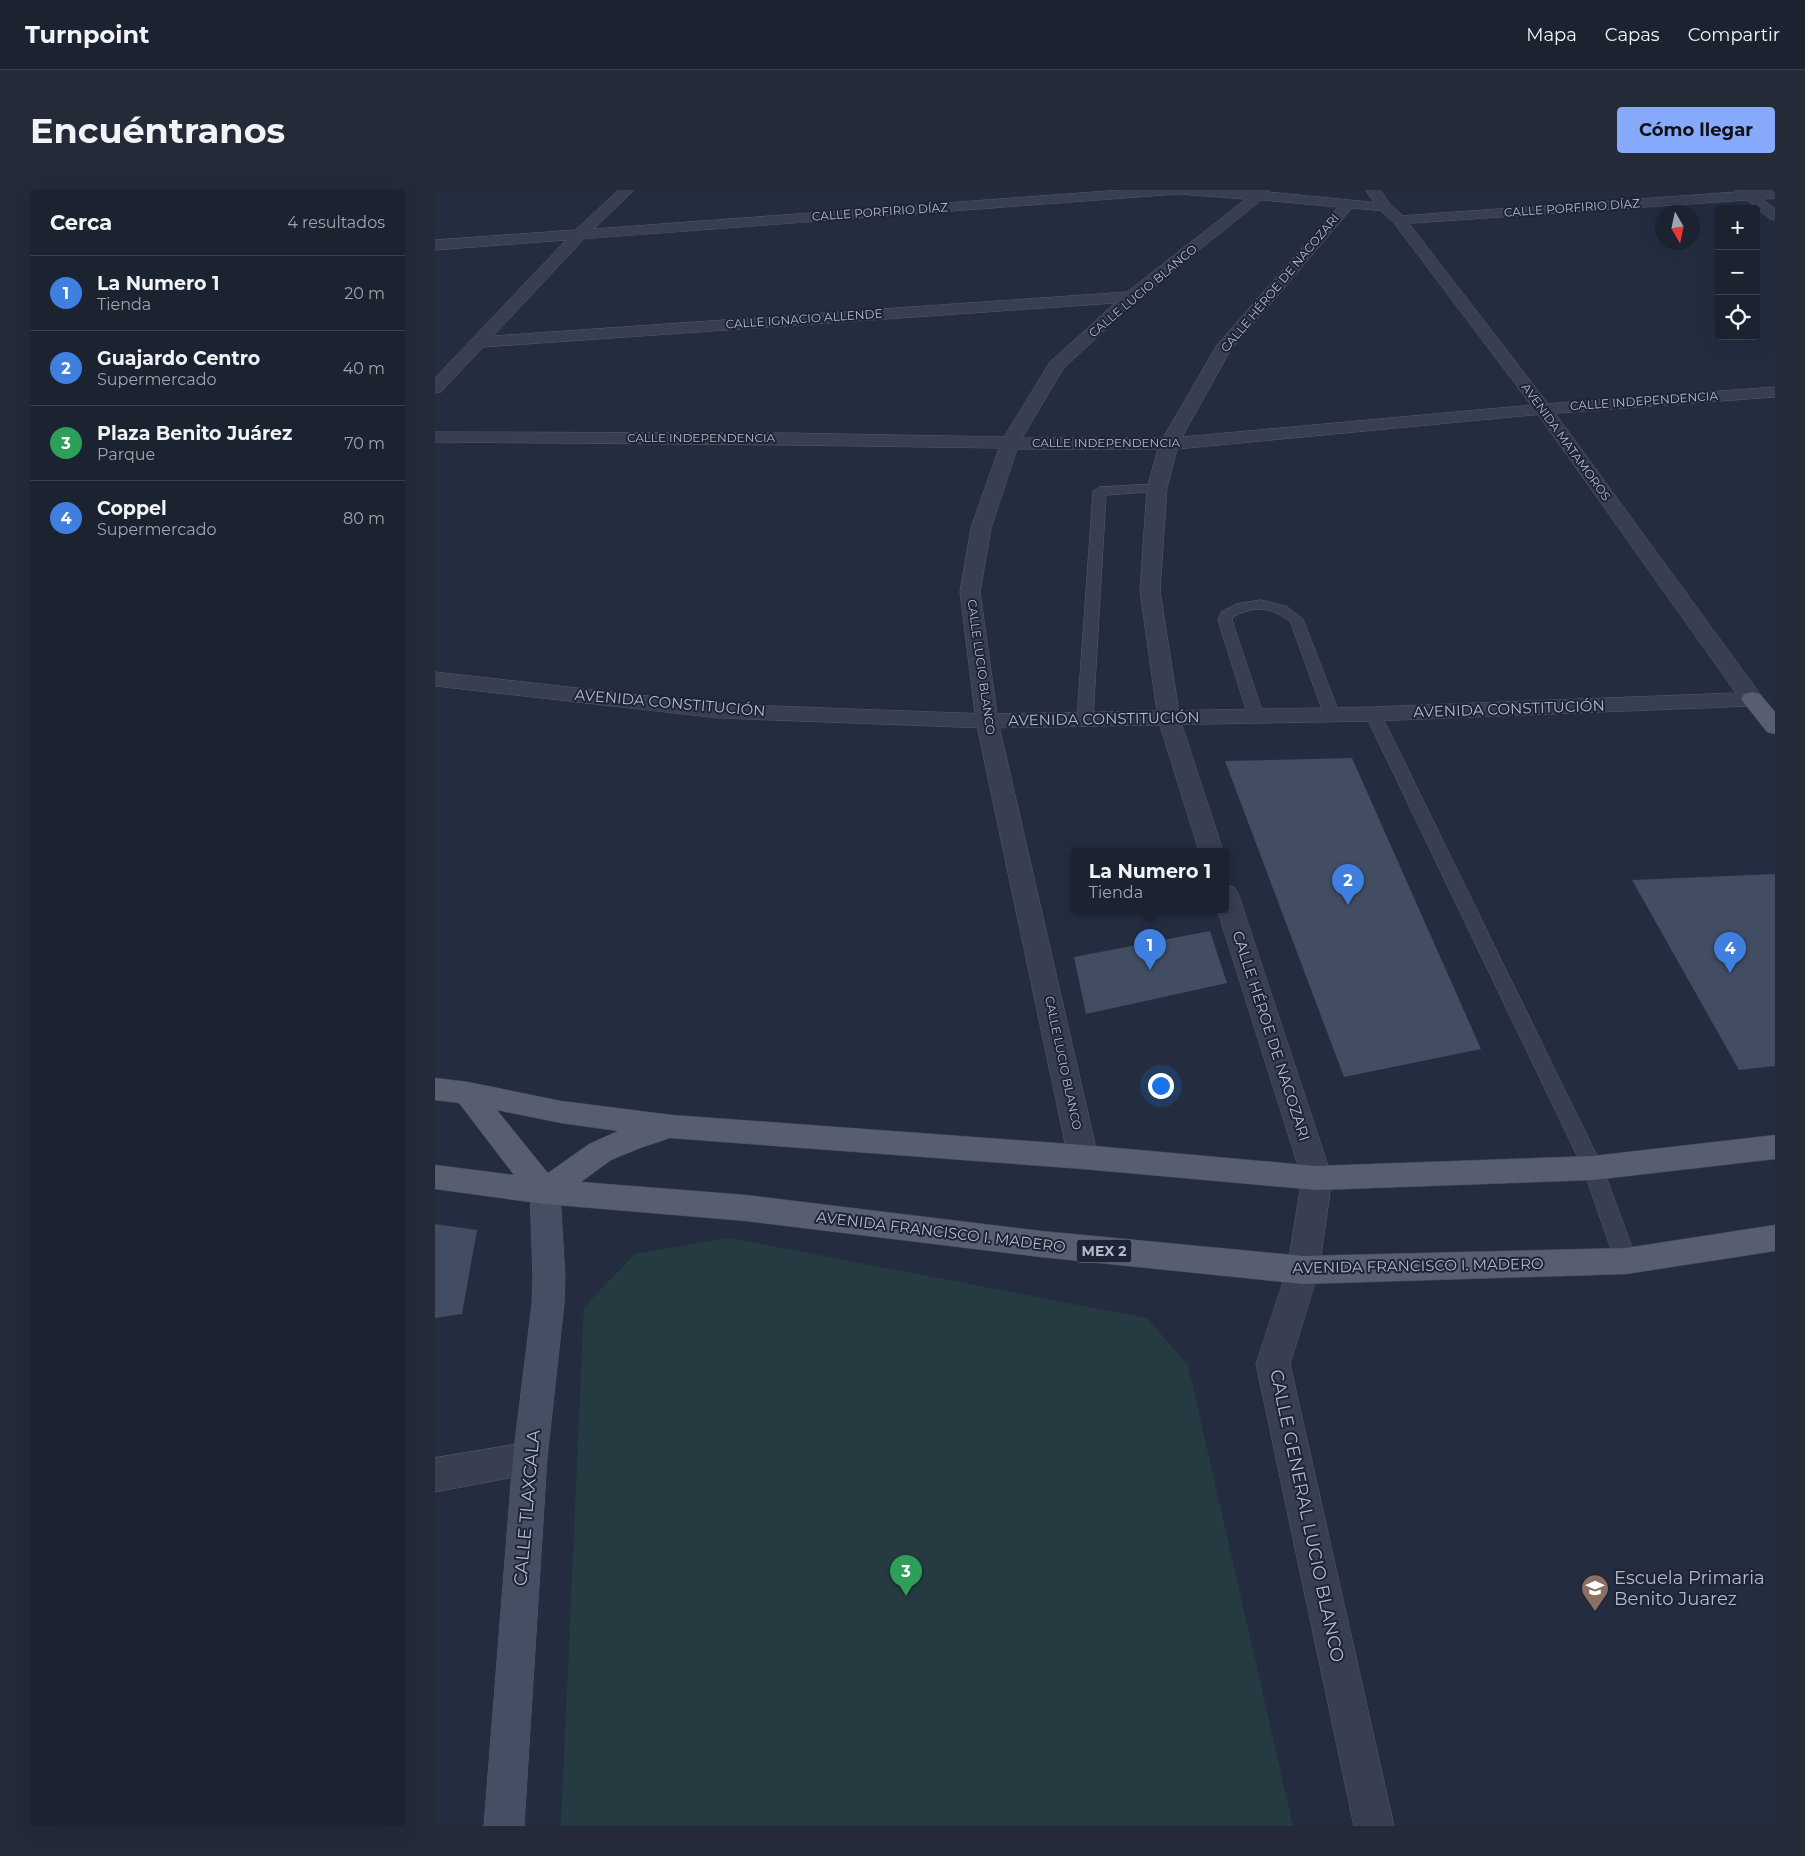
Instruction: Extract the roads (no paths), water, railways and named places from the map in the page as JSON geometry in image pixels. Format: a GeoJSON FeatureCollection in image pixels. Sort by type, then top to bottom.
{"type":"FeatureCollection","features":[{"type":"Feature","properties":{"kind":"main road","name":"AVENIDA CONSTITUCIÓN"},"geometry":{"type":"LineString","coordinates":[[1752,699],[1775,696]]}},
{"type":"Feature","properties":{"kind":"main road"},"geometry":{"type":"LineString","coordinates":[[1752,699],[1775,727]]}},
{"type":"Feature","properties":{"kind":"main road"},"geometry":{"type":"LineString","coordinates":[[435,1089],[468,1093],[561,1112],[671,1127],[1083,1157],[1317,1178],[1593,1168],[1775,1147]]}},
{"type":"Feature","properties":{"kind":"main road"},"geometry":{"type":"LineString","coordinates":[[468,1093],[501,1138],[545,1191],[600,1152],[632,1138],[671,1127]]}},
{"type":"Feature","properties":{"kind":"main road","name":"AVENIDA FRANCISCO I. MADERO"},"geometry":{"type":"LineString","coordinates":[[435,1177],[545,1191],[746,1208],[1041,1244],[1303,1270],[1626,1261],[1775,1238]]}},
{"type":"Feature","properties":{"kind":"main road","name":"CALLE TLAXCALA"},"geometry":{"type":"LineString","coordinates":[[504,1826],[530,1458],[549,1278],[545,1191]]}},
{"type":"Feature","properties":{"kind":"street"},"geometry":{"type":"LineString","coordinates":[[435,388],[580,234],[627,190]]}},
{"type":"Feature","properties":{"kind":"street"},"geometry":{"type":"LineString","coordinates":[[1176,190],[1260,192],[1347,205],[1385,207]]}},
{"type":"Feature","properties":{"kind":"street","name":"CALLE PORFIRIO DÍAZ"},"geometry":{"type":"LineString","coordinates":[[435,245],[1180,190]]}},
{"type":"Feature","properties":{"kind":"street","name":"AVENIDA MATAMOROS"},"geometry":{"type":"LineString","coordinates":[[1373,190],[1385,207],[1399,220],[1543,409],[1752,699]]}},
{"type":"Feature","properties":{"kind":"street","name":"CALLE LUCIO BLANCO"},"geometry":{"type":"LineString","coordinates":[[1083,1157],[987,721],[970,592],[981,528],[1010,443],[1056,366],[1131,297],[1260,192]]}},
{"type":"Feature","properties":{"kind":"street"},"geometry":{"type":"LineString","coordinates":[[1746,193],[1775,216]]}},
{"type":"Feature","properties":{"kind":"street","name":"CALLE PORFIRIO DÍAZ"},"geometry":{"type":"LineString","coordinates":[[1399,220],[1746,193],[1775,194]]}},
{"type":"Feature","properties":{"kind":"street","name":"CALLE HÉROE DE NACOZARI"},"geometry":{"type":"LineString","coordinates":[[1210,848],[1169,719],[1150,591],[1157,488],[1169,444],[1223,349],[1347,205]]}},
{"type":"Feature","properties":{"kind":"street","name":"CALLE IGNACIO ALLENDE"},"geometry":{"type":"LineString","coordinates":[[478,342],[1131,297]]}},
{"type":"Feature","properties":{"kind":"street","name":"CALLE INDEPENDENCIA"},"geometry":{"type":"LineString","coordinates":[[435,437],[1169,444],[1543,409],[1775,392]]}},
{"type":"Feature","properties":{"kind":"street","name":"AVENIDA CONSTITUCIÓN"},"geometry":{"type":"LineString","coordinates":[[435,678],[719,711],[987,721],[1373,714],[1752,699]]}},
{"type":"Feature","properties":{"kind":"street","name":"CALLE HÉROE DE NACOZARI"},"geometry":{"type":"LineString","coordinates":[[1229,905],[1317,1178]]}},
{"type":"Feature","properties":{"kind":"street","name":"CALLE GENERAL LUCIO BLANCO"},"geometry":{"type":"LineString","coordinates":[[1317,1178],[1303,1270],[1273,1364],[1374,1826]]}},
{"type":"Feature","properties":{"kind":"street"},"geometry":{"type":"LineString","coordinates":[[435,1475],[530,1458]]}},
{"type":"Feature","properties":{"kind":"lane"},"geometry":{"type":"LineString","coordinates":[[1085,719],[1100,491],[1157,488]]}},
{"type":"Feature","properties":{"kind":"lane"},"geometry":{"type":"LineString","coordinates":[[1255,716],[1225,620],[1227,614],[1241,607],[1261,604],[1281,608],[1296,619],[1332,714]]}},
{"type":"Feature","properties":{"kind":"lane"},"geometry":{"type":"LineString","coordinates":[[1373,714],[1593,1168],[1626,1261]]}},
{"type":"Feature","properties":{"kind":"place","name":"Guajardo Centro"},"geometry":{"type":"Point","coordinates":[1348,905]}},
{"type":"Feature","properties":{"kind":"place","name":"La Numero 1"},"geometry":{"type":"Point","coordinates":[1150,970]}},
{"type":"Feature","properties":{"kind":"place","name":"Coppel"},"geometry":{"type":"Point","coordinates":[1730,973]}},
{"type":"Feature","properties":{"kind":"place","name":"Plaza Benito Juárez"},"geometry":{"type":"Point","coordinates":[906,1596]}},
{"type":"Feature","properties":{"kind":"place","name":"Escuela Primaria Benito Juarez"},"geometry":{"type":"Point","coordinates":[1595,1612]}}]}
